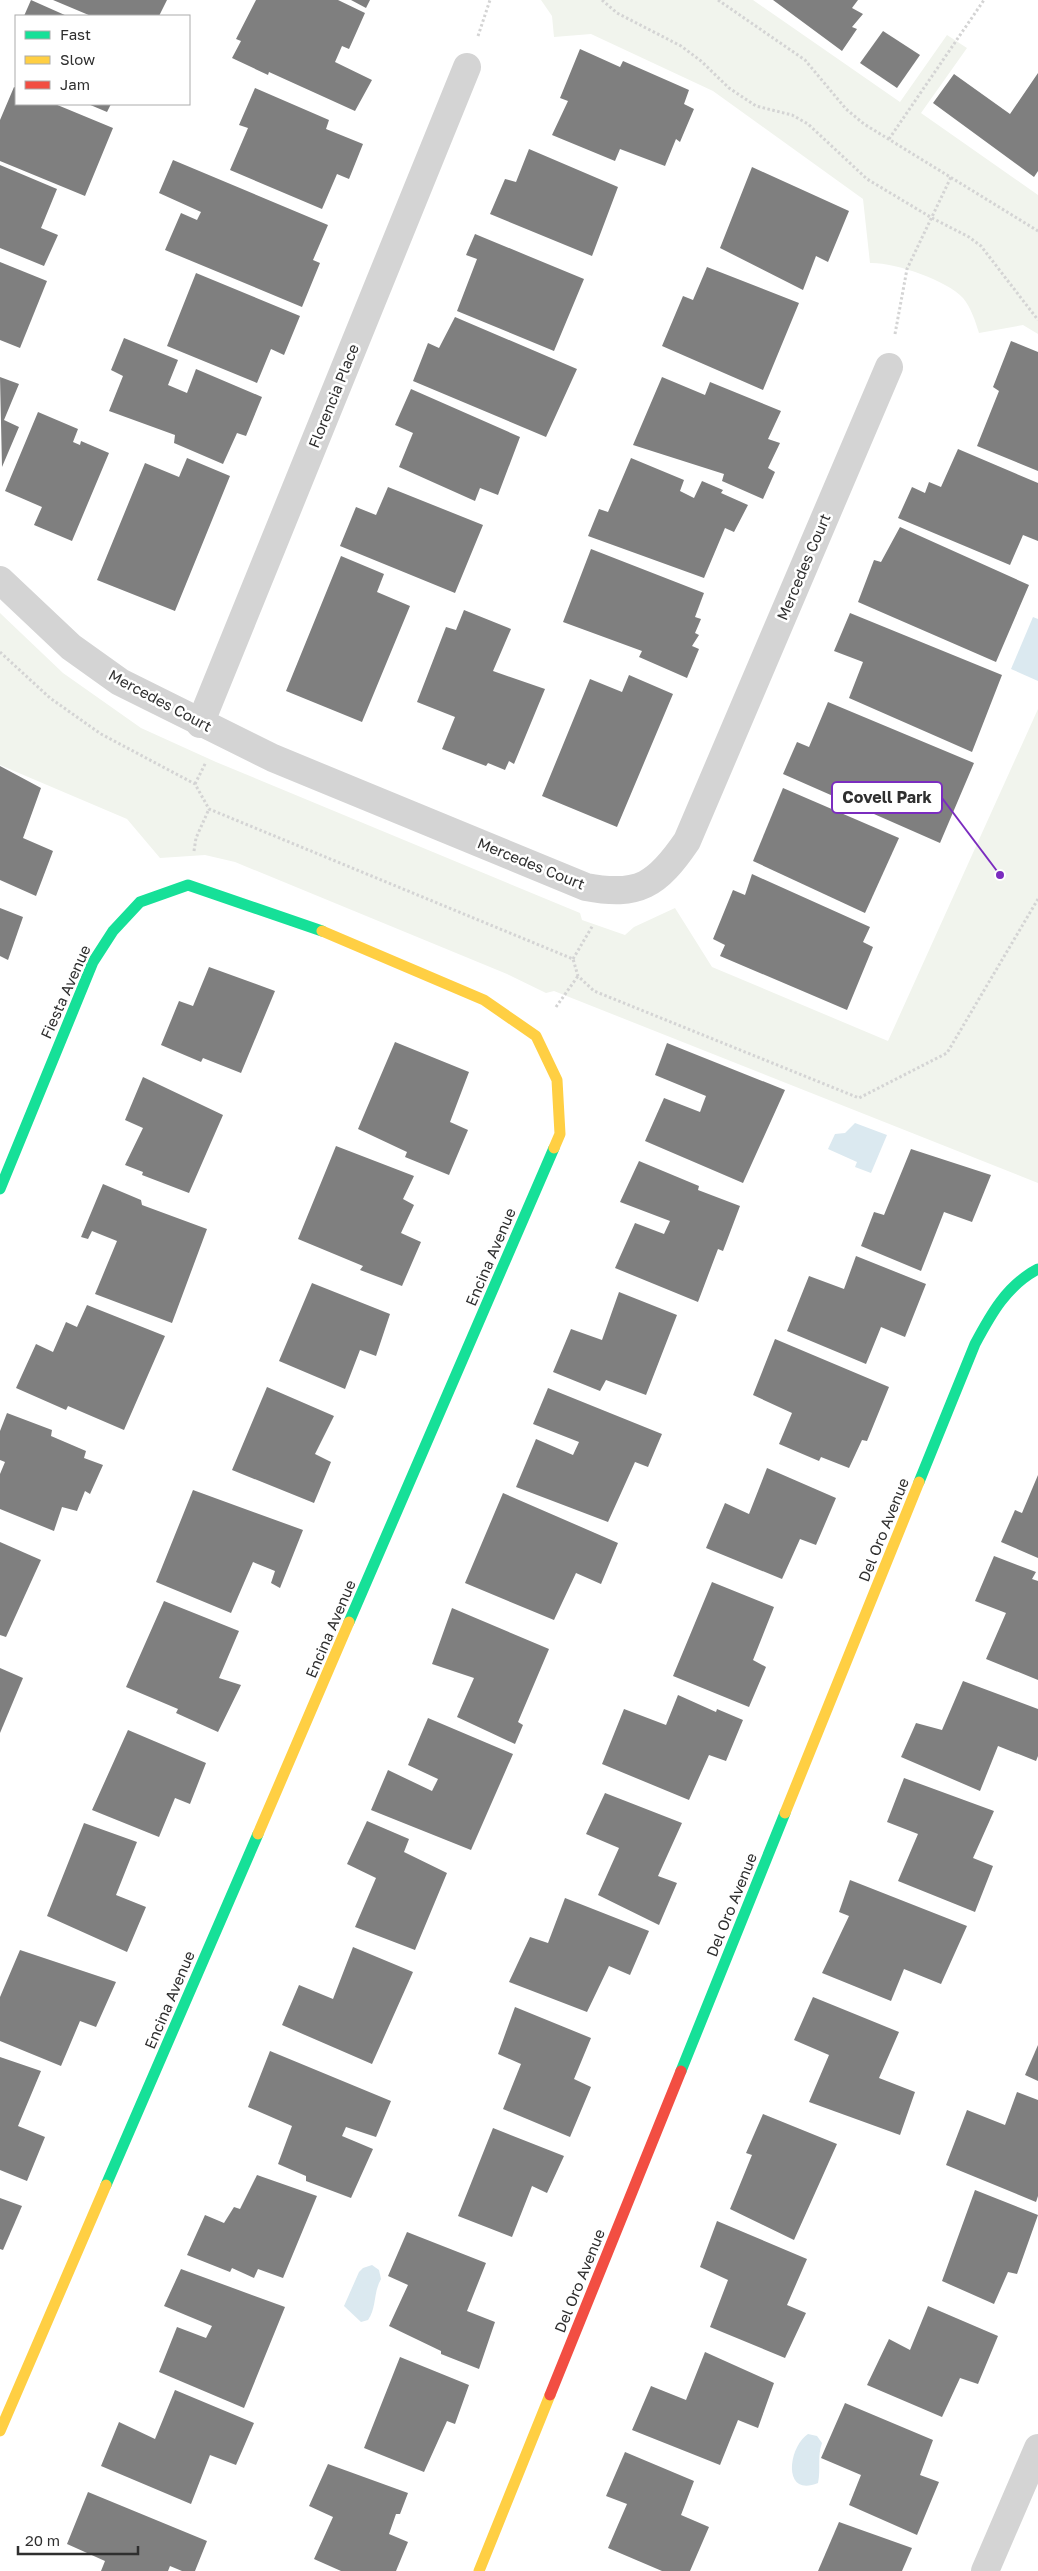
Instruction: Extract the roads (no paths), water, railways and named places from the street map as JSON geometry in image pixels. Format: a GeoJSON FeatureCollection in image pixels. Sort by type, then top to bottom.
{"type":"FeatureCollection","features":[{"type":"Feature","properties":{"kind":"street","name":"Florencia Place"},"geometry":{"type":"LineString","coordinates":[[200,724],[467,67]]}},
{"type":"Feature","properties":{"kind":"street","name":"Mercedes Court"},"geometry":{"type":"LineString","coordinates":[[0,580],[71,647],[120,682],[200,724],[273,758],[586,887],[612,892],[634,889],[653,880],[670,867],[687,841],[889,367]]}},
{"type":"Feature","properties":{"kind":"street","name":"Fiesta Avenue"},"geometry":{"type":"LineString","coordinates":[[0,1189],[93,962],[113,931],[140,902],[188,885],[341,937]]}},
{"type":"Feature","properties":{"kind":"street","name":"Encina Avenue"},"geometry":{"type":"LineString","coordinates":[[0,2430],[560,1134],[558,1080],[536,1036],[484,1000],[341,937]]}},
{"type":"Feature","properties":{"kind":"street","name":"Del Oro Avenue"},"geometry":{"type":"LineString","coordinates":[[479,2571],[975,1344],[998,1303],[1029,1273],[1038,1269]]}},
{"type":"Feature","properties":{"kind":"street"},"geometry":{"type":"LineString","coordinates":[[985,2571],[1038,2448]]}},
{"type":"Feature","properties":{"kind":"place","name":"Covell Park"},"geometry":{"type":"Point","coordinates":[1000,875]}}]}
